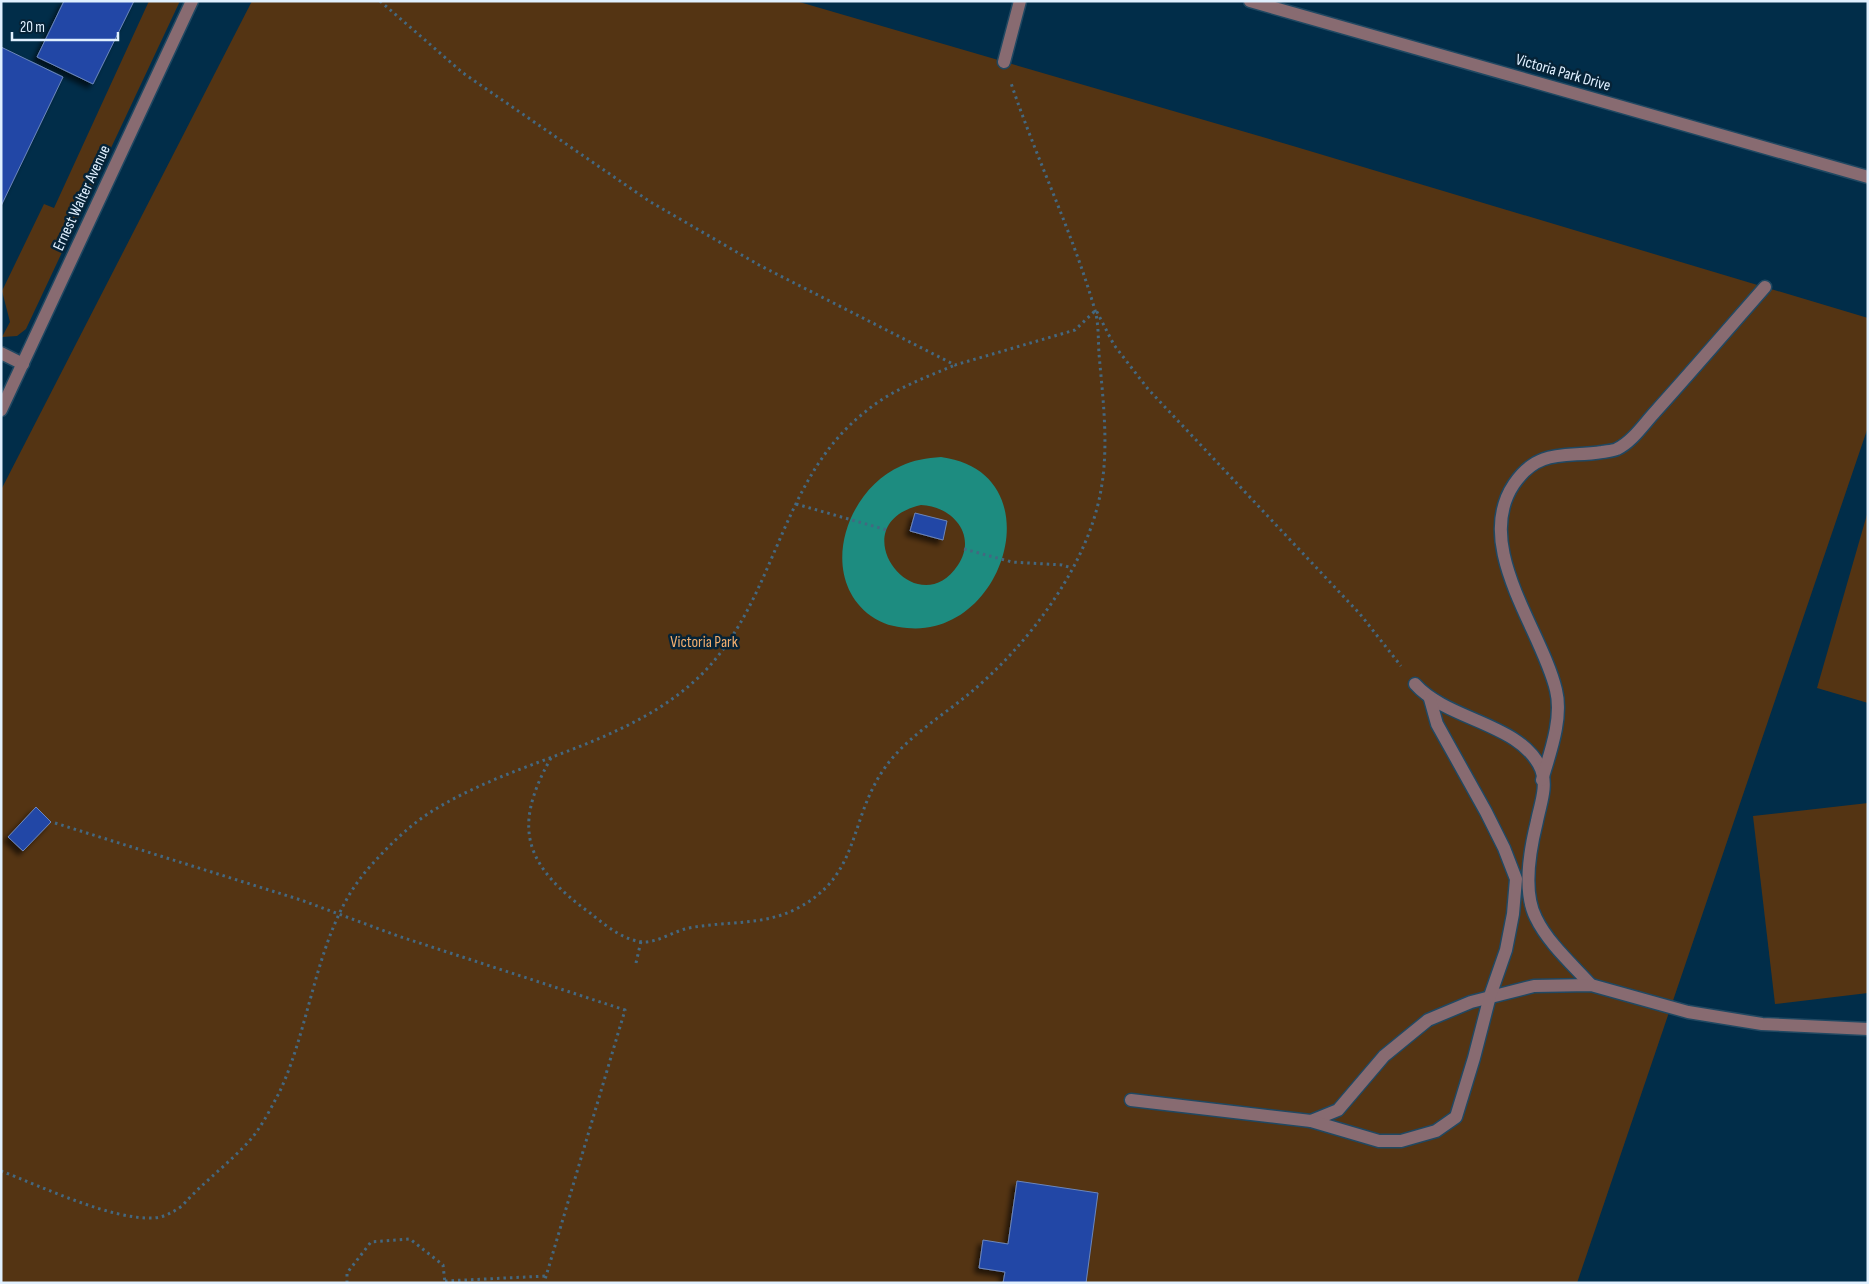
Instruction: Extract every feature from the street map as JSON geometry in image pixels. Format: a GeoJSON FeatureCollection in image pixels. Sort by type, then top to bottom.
{"type":"FeatureCollection","features":[{"type":"Feature","properties":{"kind":"street","name":"Ernest Walter Avenue"},"geometry":{"type":"LineString","coordinates":[[1,410],[192,1]]}},
{"type":"Feature","properties":{"kind":"street"},"geometry":{"type":"LineString","coordinates":[[1004,62],[1020,1]]}},
{"type":"Feature","properties":{"kind":"street","name":"Victoria Park Drive"},"geometry":{"type":"LineString","coordinates":[[1250,1],[1868,177]]}},
{"type":"Feature","properties":{"kind":"street"},"geometry":{"type":"LineString","coordinates":[[1542,780],[1552,745],[1556,715],[1556,691],[1521,607],[1502,550],[1503,515],[1507,498],[1514,484],[1525,471],[1540,460],[1558,454],[1588,454],[1617,450],[1662,404],[1765,287]]}},
{"type":"Feature","properties":{"kind":"street"},"geometry":{"type":"LineString","coordinates":[[1,353],[23,364]]}},
{"type":"Feature","properties":{"kind":"street"},"geometry":{"type":"LineString","coordinates":[[1415,684],[1430,699],[1514,739],[1529,751],[1541,770],[1543,797],[1529,859],[1529,886],[1535,917],[1591,985]]}},
{"type":"Feature","properties":{"kind":"street"},"geometry":{"type":"LineString","coordinates":[[1131,1100],[1311,1121],[1379,1141],[1401,1141],[1436,1131],[1456,1117],[1490,996],[1506,950],[1513,914],[1516,879],[1490,819],[1437,724],[1430,699]]}},
{"type":"Feature","properties":{"kind":"street"},"geometry":{"type":"LineString","coordinates":[[1311,1121],[1338,1110],[1384,1056],[1416,1028],[1441,1014],[1490,996],[1534,986],[1591,985],[1688,1012],[1762,1024],[1868,1029]]}},
{"type":"Feature","properties":{"kind":"path"},"geometry":{"type":"LineString","coordinates":[[380,1],[463,73],[649,201],[759,265],[955,365]]}},
{"type":"Feature","properties":{"kind":"path"},"geometry":{"type":"LineString","coordinates":[[1004,62],[1096,310],[1114,345],[1148,389],[1360,614],[1415,684]]}},
{"type":"Feature","properties":{"kind":"path"},"geometry":{"type":"LineString","coordinates":[[1,1171],[105,1210],[141,1218],[156,1218],[170,1214],[182,1206],[253,1137],[266,1116],[287,1074],[339,914],[366,872],[392,843],[421,818],[479,786],[622,729],[675,697],[704,672],[737,630],[754,599],[796,504],[824,454],[835,440],[864,412],[890,395],[955,365],[1075,330],[1096,310]]}},
{"type":"Feature","properties":{"kind":"path"},"geometry":{"type":"LineString","coordinates":[[551,758],[540,778],[530,810],[530,844],[534,854],[549,879],[586,911],[611,929],[633,940],[647,942],[688,928],[762,921],[799,908],[825,889],[845,863],[868,799],[892,758],[935,719],[972,691],[994,671],[1046,610],[1072,568],[1095,514],[1104,467],[1103,406],[1096,310]]}},
{"type":"Feature","properties":{"kind":"path"},"geometry":{"type":"LineString","coordinates":[[796,504],[887,530]]}},
{"type":"Feature","properties":{"kind":"path"},"geometry":{"type":"LineString","coordinates":[[964,549],[1012,562],[1062,565],[1072,568]]}},
{"type":"Feature","properties":{"kind":"path"},"geometry":{"type":"LineString","coordinates":[[55,823],[301,900],[625,1010],[544,1283]]}},
{"type":"Feature","properties":{"kind":"path"},"geometry":{"type":"LineString","coordinates":[[636,963],[641,941]]}},
{"type":"Feature","properties":{"kind":"path"},"geometry":{"type":"LineString","coordinates":[[347,1283],[347,1273],[371,1242],[410,1239],[443,1265],[445,1282],[546,1276]]}},
{"type":"Feature","properties":{"kind":"green space"},"geometry":{"type":"Polygon","coordinates":[[[149,1],[180,1],[26,329],[17,336],[2,337],[10,322],[2,291],[44,204],[54,208],[149,1]]]}},
{"type":"Feature","properties":{"kind":"green space","name":"Victoria Park"},"geometry":{"type":"Polygon","coordinates":[[[252,1],[796,1],[1293,146],[1868,318],[1868,427],[1577,1283],[1,1283],[1,490],[252,1]]]}},
{"type":"Feature","properties":{"kind":"green space"},"geometry":{"type":"Polygon","coordinates":[[[1868,511],[1868,703],[1817,688],[1868,511]]]}},
{"type":"Feature","properties":{"kind":"green space"},"geometry":{"type":"Polygon","coordinates":[[[1868,803],[1868,993],[1775,1004],[1753,816],[1868,803]]]}},
{"type":"Feature","properties":{"kind":"shaded area"},"geometry":{"type":"Polygon","coordinates":[[[941,457],[976,469],[998,491],[1006,520],[1004,552],[991,582],[970,608],[942,624],[907,628],[893,626],[871,616],[855,599],[845,579],[842,557],[845,535],[853,513],[866,494],[882,478],[906,464],[941,457]],[[921,505],[897,516],[886,531],[885,549],[893,566],[906,579],[923,585],[941,581],[958,565],[965,543],[959,524],[943,511],[921,505]]]}},
{"type":"Feature","properties":{"kind":"building"},"geometry":{"type":"Polygon","coordinates":[[[64,1],[134,1],[93,84],[37,57],[64,1]]]}},
{"type":"Feature","properties":{"kind":"building"},"geometry":{"type":"Polygon","coordinates":[[[1,47],[63,77],[1,206],[1,47]]]}},
{"type":"Feature","properties":{"kind":"building"},"geometry":{"type":"Polygon","coordinates":[[[915,513],[947,521],[943,540],[910,531],[915,513]]]}},
{"type":"Feature","properties":{"kind":"building"},"geometry":{"type":"Polygon","coordinates":[[[36,807],[51,822],[23,851],[8,837],[36,807]]]}},
{"type":"Feature","properties":{"kind":"building"},"geometry":{"type":"Polygon","coordinates":[[[1017,1181],[1098,1193],[1086,1283],[1003,1283],[1005,1272],[979,1268],[983,1240],[1008,1244],[1017,1181]]]}}]}
